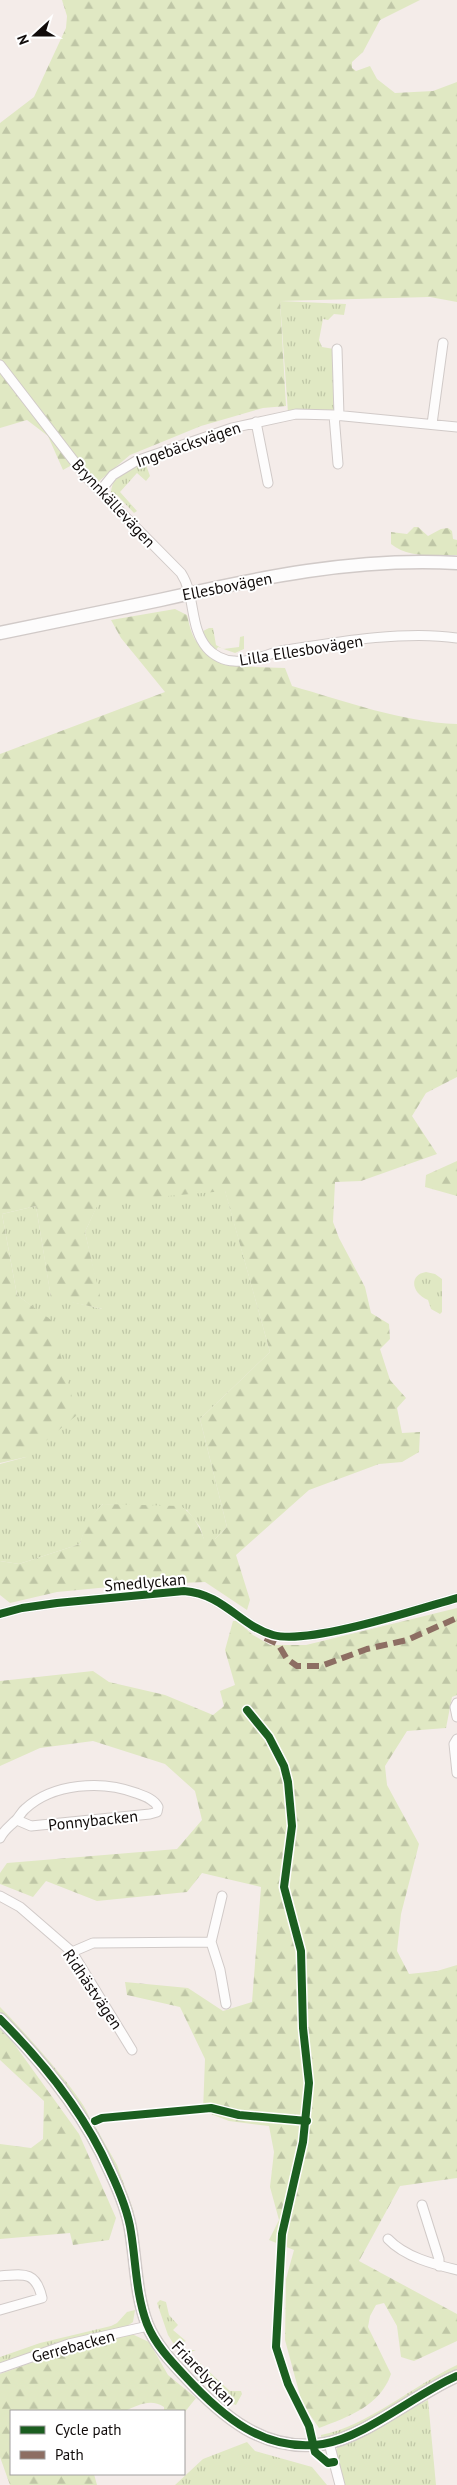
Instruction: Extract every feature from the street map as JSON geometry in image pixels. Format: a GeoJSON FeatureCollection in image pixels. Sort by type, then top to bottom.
{"type":"FeatureCollection","features":[{"type":"Feature","properties":{"kind":"main road","name":"Ellesbovägen"},"geometry":{"type":"LineString","coordinates":[[0,633],[189,593],[328,568],[403,563],[457,563]]}},
{"type":"Feature","properties":{"kind":"street"},"geometry":{"type":"LineString","coordinates":[[432,424],[443,343]]}},
{"type":"Feature","properties":{"kind":"street"},"geometry":{"type":"LineString","coordinates":[[337,349],[338,464]]}},
{"type":"Feature","properties":{"kind":"street","name":"Brynnkällevägen"},"geometry":{"type":"LineString","coordinates":[[0,365],[82,473],[182,573],[188,582],[189,593]]}},
{"type":"Feature","properties":{"kind":"street","name":"Ingebäcksvägen"},"geometry":{"type":"LineString","coordinates":[[100,491],[113,475],[136,461],[205,436],[256,422],[296,414],[457,427]]}},
{"type":"Feature","properties":{"kind":"street","name":"Ingebäcksvägen"},"geometry":{"type":"LineString","coordinates":[[256,422],[268,483]]}},
{"type":"Feature","properties":{"kind":"street","name":"Lilla Ellesbovägen"},"geometry":{"type":"LineString","coordinates":[[189,593],[200,638],[212,653],[232,661],[245,661],[297,648],[372,639],[457,638]]}},
{"type":"Feature","properties":{"kind":"street","name":"Smedlyckan"},"geometry":{"type":"LineString","coordinates":[[0,1614],[22,1608],[58,1603],[184,1591],[211,1598],[262,1630],[280,1636],[336,1630],[457,1598]]}},
{"type":"Feature","properties":{"kind":"street"},"geometry":{"type":"LineString","coordinates":[[457,1703],[455,1707],[457,1717]]}},
{"type":"Feature","properties":{"kind":"street"},"geometry":{"type":"LineString","coordinates":[[457,1739],[454,1744],[457,1773]]}},
{"type":"Feature","properties":{"kind":"street","name":"Ponnybacken"},"geometry":{"type":"LineString","coordinates":[[0,1838],[6,1829],[17,1820],[24,1809],[40,1799],[75,1787],[98,1785],[123,1788],[150,1799],[158,1807],[157,1812],[150,1814],[31,1826],[17,1820]]}},
{"type":"Feature","properties":{"kind":"street","name":"Ridhästvägen"},"geometry":{"type":"LineString","coordinates":[[0,1896],[20,1907],[72,1952],[132,2050]]}},
{"type":"Feature","properties":{"kind":"street"},"geometry":{"type":"LineString","coordinates":[[222,1896],[211,1942],[220,1970],[226,2004]]}},
{"type":"Feature","properties":{"kind":"street"},"geometry":{"type":"LineString","coordinates":[[72,1952],[93,1943],[211,1942]]}},
{"type":"Feature","properties":{"kind":"street","name":"Friarelyckan"},"geometry":{"type":"LineString","coordinates":[[0,2019],[58,2085],[110,2169],[128,2218],[139,2296],[148,2326],[168,2358],[217,2408],[244,2430],[272,2441],[291,2445],[328,2443],[365,2427],[457,2376]]}},
{"type":"Feature","properties":{"kind":"street"},"geometry":{"type":"LineString","coordinates":[[422,2205],[439,2259],[438,2266]]}},
{"type":"Feature","properties":{"kind":"street"},"geometry":{"type":"LineString","coordinates":[[388,2239],[395,2246],[409,2254],[438,2266],[457,2270]]}},
{"type":"Feature","properties":{"kind":"street"},"geometry":{"type":"LineString","coordinates":[[0,2276],[26,2276],[33,2278],[40,2286],[42,2298],[0,2310]]}},
{"type":"Feature","properties":{"kind":"street","name":"Gerrebacken"},"geometry":{"type":"LineString","coordinates":[[0,2368],[69,2344],[148,2326]]}},
{"type":"Feature","properties":{"kind":"street"},"geometry":{"type":"LineString","coordinates":[[328,2443],[340,2485]]}},
{"type":"Feature","properties":{"kind":"green space"},"geometry":{"type":"Polygon","coordinates":[[[62,0],[420,0],[380,20],[363,52],[352,62],[352,68],[356,71],[370,66],[377,79],[395,93],[433,91],[457,82],[457,302],[430,297],[280,301],[286,406],[263,408],[201,426],[130,455],[98,482],[79,461],[63,470],[48,436],[27,420],[0,428],[0,123],[34,97],[66,28],[67,16],[62,0]]]}},
{"type":"Feature","properties":{"kind":"green space"},"geometry":{"type":"Polygon","coordinates":[[[280,301],[346,304],[344,315],[334,314],[328,320],[323,319],[319,340],[322,347],[334,349],[335,410],[288,413],[280,301]]]}},
{"type":"Feature","properties":{"kind":"green space"},"geometry":{"type":"Polygon","coordinates":[[[145,462],[150,476],[146,481],[137,473],[120,492],[137,511],[134,513],[117,495],[114,496],[111,492],[112,486],[123,472],[145,462]]]}},
{"type":"Feature","properties":{"kind":"green space"},"geometry":{"type":"Polygon","coordinates":[[[414,527],[418,527],[428,536],[441,529],[448,528],[452,531],[453,539],[457,540],[457,555],[431,556],[414,554],[398,549],[391,544],[391,532],[407,534],[414,527]]]}},
{"type":"Feature","properties":{"kind":"green space"},"geometry":{"type":"Polygon","coordinates":[[[175,609],[187,615],[194,638],[214,658],[236,665],[285,668],[292,686],[394,715],[457,724],[457,1077],[426,1093],[412,1116],[437,1154],[361,1181],[335,1182],[333,1222],[339,1238],[365,1287],[371,1313],[389,1324],[390,1339],[380,1349],[390,1380],[406,1398],[397,1408],[402,1433],[420,1432],[419,1452],[402,1462],[379,1464],[309,1490],[236,1555],[250,1600],[247,1610],[205,1582],[130,1585],[57,1592],[10,1603],[0,1595],[0,1561],[19,1564],[80,1544],[87,1519],[103,1504],[180,1506],[192,1516],[204,1539],[215,1539],[227,1527],[200,1419],[270,1352],[225,1191],[99,1202],[85,1232],[103,1309],[51,1298],[36,1206],[2,1214],[17,1295],[51,1320],[77,1415],[26,1457],[0,1463],[0,754],[165,692],[121,638],[111,620],[175,609]]]}},
{"type":"Feature","properties":{"kind":"green space"},"geometry":{"type":"Polygon","coordinates":[[[213,628],[216,645],[222,648],[218,647],[216,650],[207,641],[203,631],[213,628]]]}},
{"type":"Feature","properties":{"kind":"green space"},"geometry":{"type":"Polygon","coordinates":[[[244,636],[244,649],[235,653],[223,649],[239,647],[240,637],[244,636]]]}},
{"type":"Feature","properties":{"kind":"green space"},"geometry":{"type":"Polygon","coordinates":[[[457,1161],[457,1196],[425,1187],[426,1175],[457,1161]]]}},
{"type":"Feature","properties":{"kind":"green space"},"geometry":{"type":"Polygon","coordinates":[[[225,1190],[270,1352],[200,1419],[227,1527],[215,1539],[204,1540],[200,1527],[187,1510],[103,1504],[88,1519],[80,1544],[19,1564],[0,1561],[0,1464],[26,1457],[51,1321],[17,1295],[2,1214],[36,1206],[51,1297],[102,1309],[85,1232],[99,1201],[225,1190]]]}},
{"type":"Feature","properties":{"kind":"green space"},"geometry":{"type":"Polygon","coordinates":[[[426,1272],[435,1274],[442,1279],[442,1312],[440,1314],[431,1309],[428,1300],[418,1294],[414,1285],[416,1277],[426,1272]]]}},
{"type":"Feature","properties":{"kind":"green space"},"geometry":{"type":"Polygon","coordinates":[[[457,1608],[457,1695],[452,1697],[446,1728],[407,1731],[385,1766],[387,1785],[419,1844],[401,1914],[397,1951],[409,1974],[437,1971],[457,1965],[457,2178],[400,2186],[359,2261],[457,2314],[457,2341],[414,2361],[401,2357],[397,2326],[384,2303],[376,2305],[370,2316],[368,2327],[391,2374],[386,2385],[362,2409],[319,2428],[302,2403],[285,2340],[286,2279],[294,2250],[269,2240],[279,2220],[270,2187],[274,2152],[269,2126],[229,2121],[203,2111],[205,2059],[180,2007],[127,1995],[125,1982],[188,1988],[223,2011],[252,2002],[261,1887],[202,1873],[187,1892],[97,1901],[46,1881],[33,1897],[0,1884],[0,1873],[7,1863],[177,1849],[202,1820],[195,1791],[165,1764],[93,1741],[40,1748],[0,1766],[0,1681],[93,1671],[109,1682],[165,1695],[213,1715],[224,1706],[220,1691],[235,1685],[225,1650],[233,1621],[237,1621],[253,1635],[270,1645],[306,1645],[457,1608]]]}},
{"type":"Feature","properties":{"kind":"green space"},"geometry":{"type":"Polygon","coordinates":[[[0,2007],[36,2046],[79,2098],[90,2121],[16,2028],[0,2012],[0,2007]]]}},
{"type":"Feature","properties":{"kind":"green space"},"geometry":{"type":"Polygon","coordinates":[[[0,2029],[12,2041],[79,2134],[116,2218],[109,2240],[73,2245],[70,2233],[0,2239],[0,2144],[31,2148],[43,2139],[44,2101],[0,2060],[0,2029]]]}},
{"type":"Feature","properties":{"kind":"green space"},"geometry":{"type":"Polygon","coordinates":[[[92,2125],[95,2126],[117,2165],[134,2212],[116,2171],[92,2125]]]}},
{"type":"Feature","properties":{"kind":"green space"},"geometry":{"type":"Polygon","coordinates":[[[160,2300],[166,2302],[169,2315],[178,2325],[173,2330],[186,2341],[175,2346],[168,2335],[157,2303],[160,2300]]]}},
{"type":"Feature","properties":{"kind":"green space"},"geometry":{"type":"Polygon","coordinates":[[[135,2310],[133,2322],[124,2328],[64,2342],[0,2364],[0,2357],[40,2343],[111,2326],[117,2323],[127,2312],[135,2310]]]}},
{"type":"Feature","properties":{"kind":"green space"},"geometry":{"type":"Polygon","coordinates":[[[132,2334],[149,2342],[168,2375],[196,2398],[185,2412],[185,2410],[164,2410],[164,2407],[154,2403],[140,2405],[128,2410],[10,2410],[10,2475],[94,2475],[97,2485],[10,2485],[0,2457],[0,2374],[66,2350],[132,2334]]]}},
{"type":"Feature","properties":{"kind":"green space"},"geometry":{"type":"Polygon","coordinates":[[[189,2350],[196,2350],[191,2352],[191,2355],[230,2391],[241,2391],[242,2394],[236,2405],[230,2403],[182,2355],[189,2350]]]}},
{"type":"Feature","properties":{"kind":"green space"},"geometry":{"type":"Polygon","coordinates":[[[457,2365],[457,2371],[353,2429],[336,2435],[321,2437],[321,2435],[338,2431],[372,2415],[457,2365]]]}},
{"type":"Feature","properties":{"kind":"green space"},"geometry":{"type":"Polygon","coordinates":[[[428,2400],[436,2485],[345,2485],[335,2452],[338,2447],[428,2400]]]}},
{"type":"Feature","properties":{"kind":"green space"},"geometry":{"type":"Polygon","coordinates":[[[247,2442],[255,2451],[312,2467],[327,2485],[175,2485],[203,2459],[247,2442]]]}},
{"type":"Feature","properties":{"kind":"marked path"},"geometry":{"type":"LineString","coordinates":[[265,1638],[278,1644],[287,1659],[297,1666],[321,1666],[367,1649],[407,1640],[457,1618]]}},
{"type":"Feature","properties":{"kind":"cycle path"},"geometry":{"type":"LineString","coordinates":[[0,1614],[22,1608],[57,1603],[184,1591],[198,1593],[210,1598],[261,1631],[290,1637],[337,1631],[457,1598]]}},
{"type":"Feature","properties":{"kind":"cycle path"},"geometry":{"type":"LineString","coordinates":[[247,1710],[269,1737],[284,1766],[288,1782],[292,1826],[284,1887],[301,1951],[303,2028],[309,2083],[303,2142],[282,2234],[276,2347],[288,2384],[309,2426],[315,2452],[328,2463],[334,2462]]}},
{"type":"Feature","properties":{"kind":"cycle path"},"geometry":{"type":"LineString","coordinates":[[0,2019],[48,2071],[76,2109],[100,2150],[120,2193],[128,2216],[143,2313],[154,2338],[168,2358],[199,2391],[229,2417],[263,2437],[282,2443],[302,2445],[323,2444],[356,2433],[457,2376]]}},
{"type":"Feature","properties":{"kind":"cycle path"},"geometry":{"type":"LineString","coordinates":[[95,2121],[102,2118],[211,2108],[239,2115],[307,2121]]}}]}
